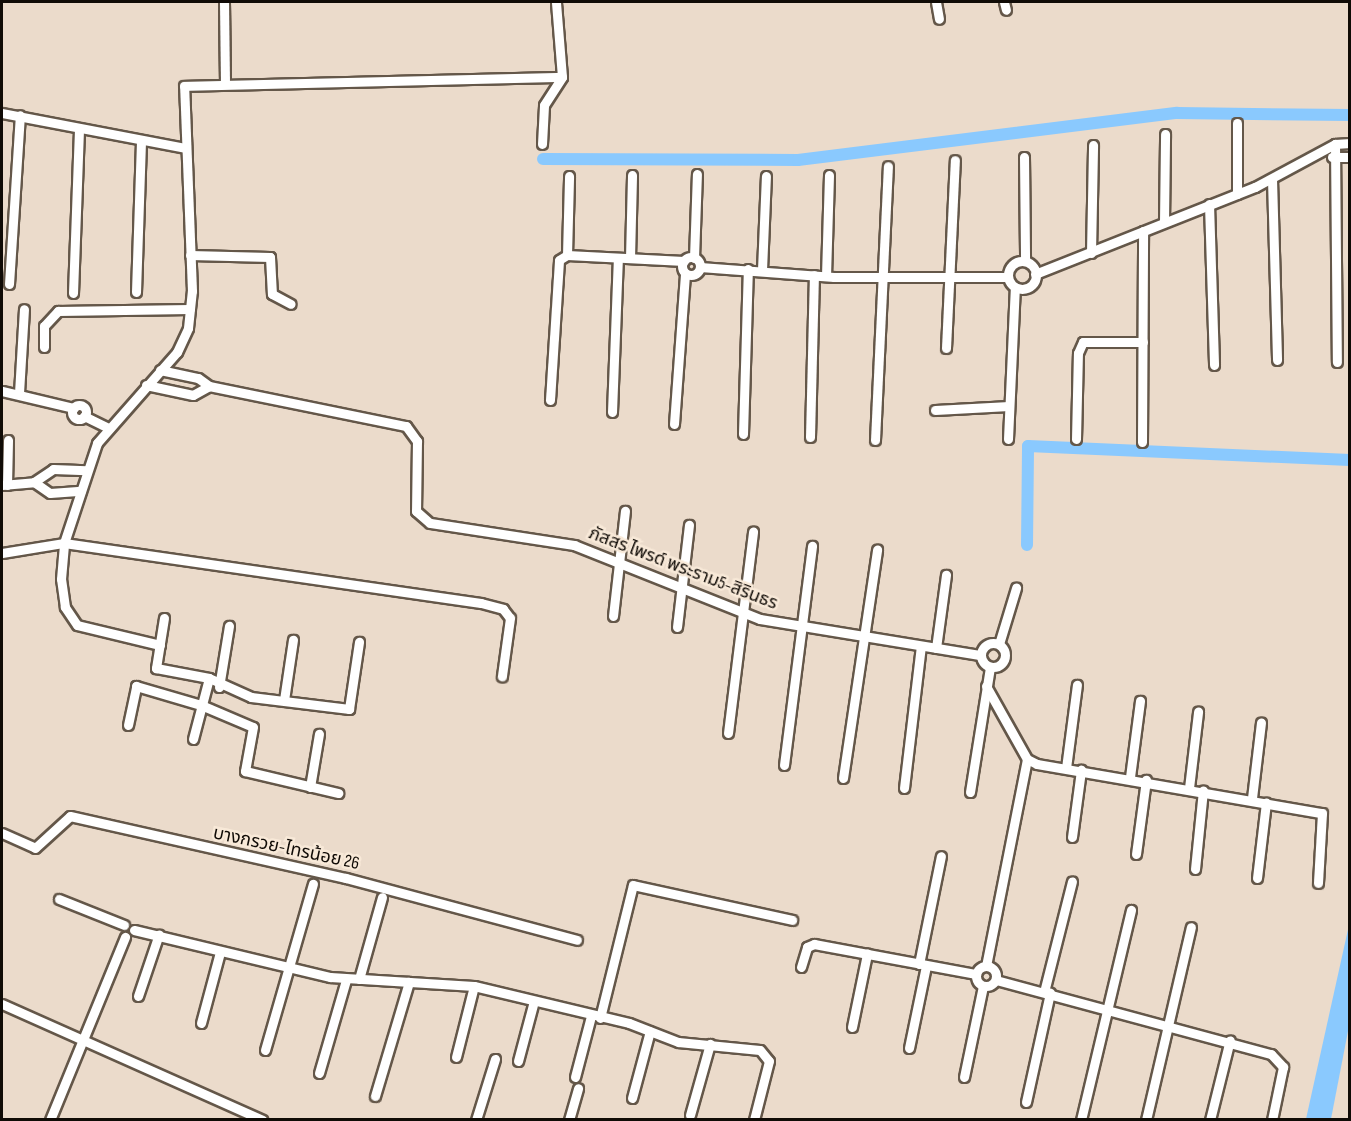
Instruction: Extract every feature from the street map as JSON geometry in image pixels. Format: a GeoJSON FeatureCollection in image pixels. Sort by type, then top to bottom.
{"type":"FeatureCollection","features":[{"type":"Feature","properties":{"kind":"street"},"geometry":{"type":"LineString","coordinates":[[224,2],[225,84]]}},
{"type":"Feature","properties":{"kind":"street"},"geometry":{"type":"LineString","coordinates":[[542,144],[544,105],[562,77],[556,2]]}},
{"type":"Feature","properties":{"kind":"street"},"geometry":{"type":"LineString","coordinates":[[936,2],[939,20]]}},
{"type":"Feature","properties":{"kind":"street"},"geometry":{"type":"LineString","coordinates":[[160,645],[77,625],[65,607],[61,579],[64,543],[86,470],[107,427],[177,352],[190,309],[184,86],[562,77]]}},
{"type":"Feature","properties":{"kind":"street"},"geometry":{"type":"LineString","coordinates":[[2,113],[20,115],[79,131],[186,148]]}},
{"type":"Feature","properties":{"kind":"street"},"geometry":{"type":"LineString","coordinates":[[9,284],[20,115]]}},
{"type":"Feature","properties":{"kind":"street"},"geometry":{"type":"LineString","coordinates":[[1237,123],[1237,194]]}},
{"type":"Feature","properties":{"kind":"street"},"geometry":{"type":"LineString","coordinates":[[73,293],[79,131]]}},
{"type":"Feature","properties":{"kind":"street"},"geometry":{"type":"LineString","coordinates":[[1164,222],[1165,134]]}},
{"type":"Feature","properties":{"kind":"street"},"geometry":{"type":"LineString","coordinates":[[136,292],[141,142]]}},
{"type":"Feature","properties":{"kind":"street"},"geometry":{"type":"LineString","coordinates":[[1015,287],[1029,287],[1035,274],[1237,194],[1320,156],[1335,144],[1350,143]]}},
{"type":"Feature","properties":{"kind":"street"},"geometry":{"type":"LineString","coordinates":[[1335,144],[1338,185],[1337,362]]}},
{"type":"Feature","properties":{"kind":"street"},"geometry":{"type":"LineString","coordinates":[[1092,253],[1093,145]]}},
{"type":"Feature","properties":{"kind":"street"},"geometry":{"type":"LineString","coordinates":[[1320,156],[1350,157]]}},
{"type":"Feature","properties":{"kind":"street"},"geometry":{"type":"LineString","coordinates":[[1024,157],[1024,261],[1035,274]]}},
{"type":"Feature","properties":{"kind":"street"},"geometry":{"type":"LineString","coordinates":[[946,348],[955,160]]}},
{"type":"Feature","properties":{"kind":"street"},"geometry":{"type":"LineString","coordinates":[[875,440],[888,166]]}},
{"type":"Feature","properties":{"kind":"street"},"geometry":{"type":"LineString","coordinates":[[697,174],[694,258],[700,267]]}},
{"type":"Feature","properties":{"kind":"street"},"geometry":{"type":"LineString","coordinates":[[630,258],[632,175]]}},
{"type":"Feature","properties":{"kind":"street"},"geometry":{"type":"LineString","coordinates":[[826,276],[830,175]]}},
{"type":"Feature","properties":{"kind":"street"},"geometry":{"type":"LineString","coordinates":[[550,400],[556,267],[567,255],[569,176]]}},
{"type":"Feature","properties":{"kind":"street"},"geometry":{"type":"LineString","coordinates":[[762,270],[766,176]]}},
{"type":"Feature","properties":{"kind":"street"},"geometry":{"type":"LineString","coordinates":[[1272,178],[1277,360]]}},
{"type":"Feature","properties":{"kind":"street"},"geometry":{"type":"LineString","coordinates":[[1338,185],[1350,185]]}},
{"type":"Feature","properties":{"kind":"street"},"geometry":{"type":"LineString","coordinates":[[1209,204],[1214,365]]}},
{"type":"Feature","properties":{"kind":"street"},"geometry":{"type":"LineString","coordinates":[[1142,441],[1143,231]]}},
{"type":"Feature","properties":{"kind":"street"},"geometry":{"type":"LineString","coordinates":[[190,255],[270,256],[272,294],[291,304]]}},
{"type":"Feature","properties":{"kind":"street"},"geometry":{"type":"LineString","coordinates":[[567,255],[684,261],[694,258]]}},
{"type":"Feature","properties":{"kind":"street"},"geometry":{"type":"LineString","coordinates":[[612,412],[618,258]]}},
{"type":"Feature","properties":{"kind":"street"},"geometry":{"type":"LineString","coordinates":[[674,424],[684,261]]}},
{"type":"Feature","properties":{"kind":"street"},"geometry":{"type":"LineString","coordinates":[[1008,278],[1012,265],[1024,261]]}},
{"type":"Feature","properties":{"kind":"street"},"geometry":{"type":"LineString","coordinates":[[685,273],[692,275],[700,267],[826,276],[1008,278]]}},
{"type":"Feature","properties":{"kind":"street"},"geometry":{"type":"LineString","coordinates":[[743,434],[748,269]]}},
{"type":"Feature","properties":{"kind":"street"},"geometry":{"type":"LineString","coordinates":[[810,437],[814,274]]}},
{"type":"Feature","properties":{"kind":"street"},"geometry":{"type":"LineString","coordinates":[[1008,278],[1015,287],[1008,439]]}},
{"type":"Feature","properties":{"kind":"street"},"geometry":{"type":"LineString","coordinates":[[19,393],[24,309]]}},
{"type":"Feature","properties":{"kind":"street"},"geometry":{"type":"LineString","coordinates":[[44,348],[44,326],[58,311],[190,309]]}},
{"type":"Feature","properties":{"kind":"street"},"geometry":{"type":"LineString","coordinates":[[1338,326],[1350,325]]}},
{"type":"Feature","properties":{"kind":"street"},"geometry":{"type":"LineString","coordinates":[[1076,439],[1078,352],[1083,342],[1143,342]]}},
{"type":"Feature","properties":{"kind":"street"},"geometry":{"type":"LineString","coordinates":[[146,384],[193,395],[208,386],[198,378],[160,370]]}},
{"type":"Feature","properties":{"kind":"street","name":"ภัสสร ไพรด์ พระราม5-สิรินธร"},"geometry":{"type":"LineString","coordinates":[[208,386],[406,426],[417,441],[415,503],[421,519],[574,545],[742,613],[801,628],[981,655]]}},
{"type":"Feature","properties":{"kind":"street"},"geometry":{"type":"LineString","coordinates":[[2,391],[19,393],[74,408],[83,406],[84,416],[107,427]]}},
{"type":"Feature","properties":{"kind":"street"},"geometry":{"type":"LineString","coordinates":[[935,410],[1009,406]]}},
{"type":"Feature","properties":{"kind":"street"},"geometry":{"type":"LineString","coordinates":[[8,440],[4,485],[34,482],[53,469],[86,470]]}},
{"type":"Feature","properties":{"kind":"street"},"geometry":{"type":"LineString","coordinates":[[34,482],[50,493],[81,491]]}},
{"type":"Feature","properties":{"kind":"street"},"geometry":{"type":"LineString","coordinates":[[613,616],[625,510]]}},
{"type":"Feature","properties":{"kind":"street"},"geometry":{"type":"LineString","coordinates":[[676,627],[689,525]]}},
{"type":"Feature","properties":{"kind":"street"},"geometry":{"type":"LineString","coordinates":[[728,733],[753,532]]}},
{"type":"Feature","properties":{"kind":"street"},"geometry":{"type":"LineString","coordinates":[[2,553],[64,543],[359,583],[503,609],[510,628],[502,676]]}},
{"type":"Feature","properties":{"kind":"street"},"geometry":{"type":"LineString","coordinates":[[784,765],[812,546]]}},
{"type":"Feature","properties":{"kind":"street"},"geometry":{"type":"LineString","coordinates":[[843,778],[862,637],[877,550]]}},
{"type":"Feature","properties":{"kind":"street"},"geometry":{"type":"LineString","coordinates":[[936,648],[946,575]]}},
{"type":"Feature","properties":{"kind":"street"},"geometry":{"type":"LineString","coordinates":[[990,667],[1005,660],[999,644],[1016,588]]}},
{"type":"Feature","properties":{"kind":"street"},"geometry":{"type":"LineString","coordinates":[[165,618],[156,668],[209,678],[219,687],[284,700],[349,709],[359,642]]}},
{"type":"Feature","properties":{"kind":"street"},"geometry":{"type":"LineString","coordinates":[[219,687],[229,626]]}},
{"type":"Feature","properties":{"kind":"street"},"geometry":{"type":"LineString","coordinates":[[284,700],[293,640]]}},
{"type":"Feature","properties":{"kind":"street"},"geometry":{"type":"LineString","coordinates":[[970,792],[990,667],[981,655],[989,643],[999,644]]}},
{"type":"Feature","properties":{"kind":"street"},"geometry":{"type":"LineString","coordinates":[[904,788],[921,646]]}},
{"type":"Feature","properties":{"kind":"street"},"geometry":{"type":"LineString","coordinates":[[193,739],[209,678]]}},
{"type":"Feature","properties":{"kind":"street"},"geometry":{"type":"LineString","coordinates":[[1066,768],[1077,685]]}},
{"type":"Feature","properties":{"kind":"street"},"geometry":{"type":"LineString","coordinates":[[128,725],[135,686],[201,705],[254,727],[246,771],[338,793]]}},
{"type":"Feature","properties":{"kind":"street"},"geometry":{"type":"LineString","coordinates":[[801,968],[807,947],[814,944],[976,974],[986,966],[1027,759],[986,686]]}},
{"type":"Feature","properties":{"kind":"street"},"geometry":{"type":"LineString","coordinates":[[1130,777],[1140,701]]}},
{"type":"Feature","properties":{"kind":"street"},"geometry":{"type":"LineString","coordinates":[[1189,788],[1198,712]]}},
{"type":"Feature","properties":{"kind":"street"},"geometry":{"type":"LineString","coordinates":[[1252,798],[1261,723]]}},
{"type":"Feature","properties":{"kind":"street"},"geometry":{"type":"LineString","coordinates":[[310,787],[319,734]]}},
{"type":"Feature","properties":{"kind":"street"},"geometry":{"type":"LineString","coordinates":[[1027,759],[1066,768],[1252,798],[1266,803],[1322,813],[1318,883]]}},
{"type":"Feature","properties":{"kind":"street"},"geometry":{"type":"LineString","coordinates":[[1072,837],[1081,770]]}},
{"type":"Feature","properties":{"kind":"street"},"geometry":{"type":"LineString","coordinates":[[1136,854],[1146,780]]}},
{"type":"Feature","properties":{"kind":"street"},"geometry":{"type":"LineString","coordinates":[[1195,869],[1203,790]]}},
{"type":"Feature","properties":{"kind":"street"},"geometry":{"type":"LineString","coordinates":[[1257,878],[1266,803]]}},
{"type":"Feature","properties":{"kind":"street","name":"บางกรวย-ไทรน้อย 26"},"geometry":{"type":"LineString","coordinates":[[2,833],[35,848],[70,816],[346,878],[577,940]]}},
{"type":"Feature","properties":{"kind":"street"},"geometry":{"type":"LineString","coordinates":[[909,1048],[941,856]]}},
{"type":"Feature","properties":{"kind":"street"},"geometry":{"type":"LineString","coordinates":[[1026,1101],[1072,881]]}},
{"type":"Feature","properties":{"kind":"street"},"geometry":{"type":"LineString","coordinates":[[265,1050],[314,884]]}},
{"type":"Feature","properties":{"kind":"street"},"geometry":{"type":"LineString","coordinates":[[575,1077],[596,1017],[633,885],[792,920]]}},
{"type":"Feature","properties":{"kind":"street"},"geometry":{"type":"LineString","coordinates":[[359,979],[382,897]]}},
{"type":"Feature","properties":{"kind":"street"},"geometry":{"type":"LineString","coordinates":[[59,899],[134,930],[159,934],[289,969],[346,980],[474,986],[650,1031],[678,1042],[745,1047],[768,1056],[754,1119]]}},
{"type":"Feature","properties":{"kind":"street"},"geometry":{"type":"LineString","coordinates":[[1081,1119],[1131,910]]}},
{"type":"Feature","properties":{"kind":"street"},"geometry":{"type":"LineString","coordinates":[[50,1119],[85,1042],[125,937],[124,925]]}},
{"type":"Feature","properties":{"kind":"street"},"geometry":{"type":"LineString","coordinates":[[1146,1119],[1191,927]]}},
{"type":"Feature","properties":{"kind":"street"},"geometry":{"type":"LineString","coordinates":[[125,937],[134,930]]}},
{"type":"Feature","properties":{"kind":"street"},"geometry":{"type":"LineString","coordinates":[[138,996],[159,934]]}},
{"type":"Feature","properties":{"kind":"street"},"geometry":{"type":"LineString","coordinates":[[201,1023],[220,952]]}},
{"type":"Feature","properties":{"kind":"street"},"geometry":{"type":"LineString","coordinates":[[852,1027],[867,954]]}},
{"type":"Feature","properties":{"kind":"street"},"geometry":{"type":"LineString","coordinates":[[986,966],[995,970],[996,980]]}},
{"type":"Feature","properties":{"kind":"street"},"geometry":{"type":"LineString","coordinates":[[964,1077],[983,986],[976,974]]}},
{"type":"Feature","properties":{"kind":"street"},"geometry":{"type":"LineString","coordinates":[[319,1073],[346,980]]}},
{"type":"Feature","properties":{"kind":"street"},"geometry":{"type":"LineString","coordinates":[[983,986],[996,980],[1230,1040],[1282,1062],[1272,1119]]}},
{"type":"Feature","properties":{"kind":"street"},"geometry":{"type":"LineString","coordinates":[[375,1096],[409,982]]}},
{"type":"Feature","properties":{"kind":"street"},"geometry":{"type":"LineString","coordinates":[[456,1057],[474,986]]}},
{"type":"Feature","properties":{"kind":"street"},"geometry":{"type":"LineString","coordinates":[[518,1061],[534,1001]]}},
{"type":"Feature","properties":{"kind":"street"},"geometry":{"type":"LineString","coordinates":[[2,1004],[262,1119]]}},
{"type":"Feature","properties":{"kind":"street"},"geometry":{"type":"LineString","coordinates":[[632,1098],[650,1031]]}},
{"type":"Feature","properties":{"kind":"street"},"geometry":{"type":"LineString","coordinates":[[1210,1119],[1230,1040]]}},
{"type":"Feature","properties":{"kind":"street"},"geometry":{"type":"LineString","coordinates":[[690,1115],[710,1044]]}},
{"type":"Feature","properties":{"kind":"street"},"geometry":{"type":"LineString","coordinates":[[476,1119],[495,1059]]}},
{"type":"Feature","properties":{"kind":"street"},"geometry":{"type":"LineString","coordinates":[[569,1119],[578,1088]]}},
{"type":"Feature","properties":{"kind":"water"},"geometry":{"type":"Polygon","coordinates":[[[1349,925],[1349,1026],[1331,1119],[1306,1119],[1349,925]]]}},
{"type":"Feature","properties":{"kind":"waterway"},"geometry":{"type":"LineString","coordinates":[[543,159],[798,160],[1177,113],[1350,115]]}},
{"type":"Feature","properties":{"kind":"waterway"},"geometry":{"type":"LineString","coordinates":[[1027,545],[1028,446],[1350,460]]}}]}
